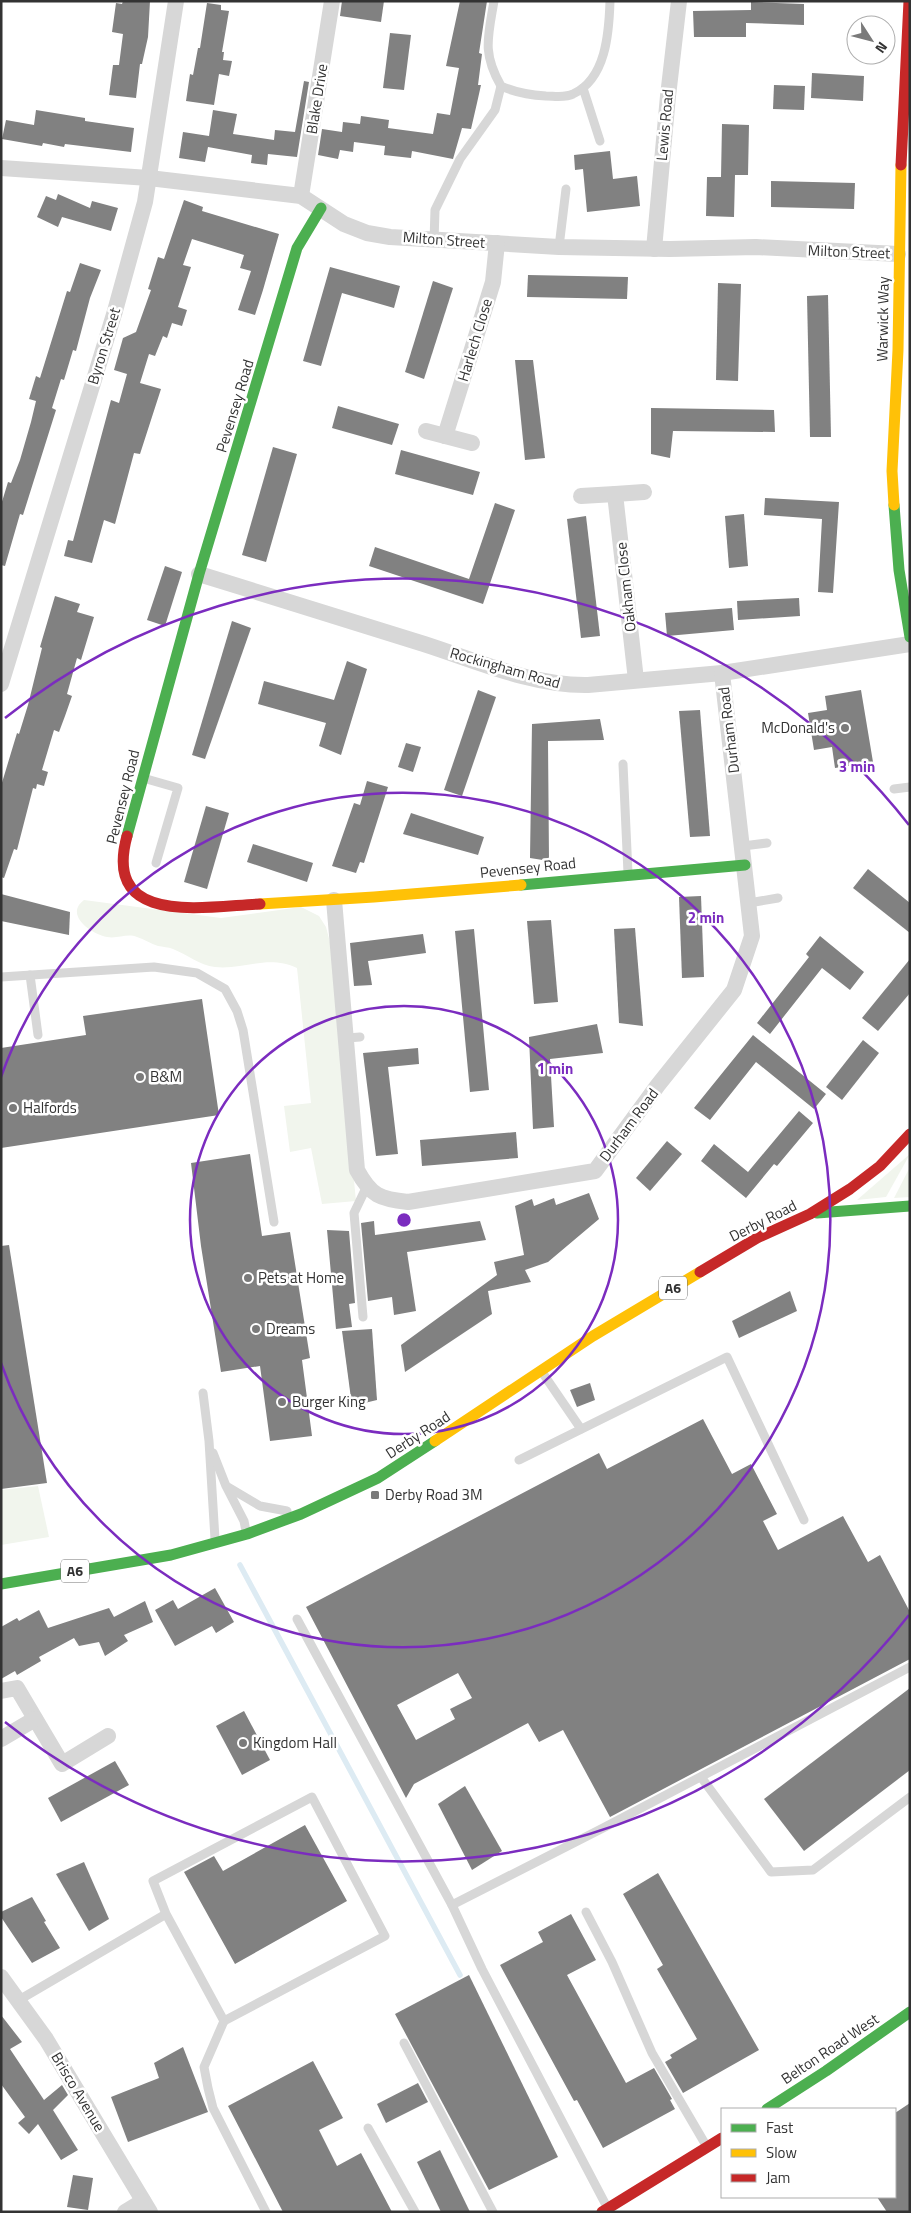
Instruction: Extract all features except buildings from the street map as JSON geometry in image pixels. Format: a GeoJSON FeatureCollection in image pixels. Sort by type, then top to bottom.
{"type":"FeatureCollection","features":[{"type":"Feature","properties":{"kind":"main road","name":"Warwick Way"},"geometry":{"type":"LineString","coordinates":[[909,1],[898,254],[898,350],[892,471],[899,570],[910,637]]}},
{"type":"Feature","properties":{"kind":"main road","name":"Pevensey Road"},"geometry":{"type":"LineString","coordinates":[[321,208],[309,225],[297,248],[199,574],[126,840],[123,862],[125,875],[133,889],[149,902],[183,907],[334,900],[628,873],[745,865]]}},
{"type":"Feature","properties":{"kind":"main road","name":"Derby Road"},"geometry":{"type":"LineString","coordinates":[[1,1584],[171,1555],[246,1534],[301,1514],[378,1478],[593,1336],[758,1238],[810,1214],[850,1189],[880,1166],[910,1134]]}},
{"type":"Feature","properties":{"kind":"main road","name":"Derby Road"},"geometry":{"type":"LineString","coordinates":[[810,1214],[910,1206]]}},
{"type":"Feature","properties":{"kind":"main road","name":"Belton Road West"},"geometry":{"type":"LineString","coordinates":[[770,2108],[826,2072],[910,2012]]}},
{"type":"Feature","properties":{"kind":"main road"},"geometry":{"type":"LineString","coordinates":[[607,2211],[721,2139]]}},
{"type":"Feature","properties":{"kind":"street","name":"Byron Street"},"geometry":{"type":"LineString","coordinates":[[1,684],[115,311],[146,202],[176,1]]}},
{"type":"Feature","properties":{"kind":"street","name":"Blake Drive"},"geometry":{"type":"LineString","coordinates":[[301,196],[332,1]]}},
{"type":"Feature","properties":{"kind":"street","name":"Lewis Road"},"geometry":{"type":"LineString","coordinates":[[654,249],[679,1]]}},
{"type":"Feature","properties":{"kind":"street","name":"Milton Street"},"geometry":{"type":"LineString","coordinates":[[1,168],[149,178],[301,196],[344,224],[367,233],[434,241],[654,249],[756,247],[898,254]]}},
{"type":"Feature","properties":{"kind":"street","name":"Harlech Close"},"geometry":{"type":"LineString","coordinates":[[445,436],[493,282],[497,243]]}},
{"type":"Feature","properties":{"kind":"street"},"geometry":{"type":"LineString","coordinates":[[426,430],[472,443]]}},
{"type":"Feature","properties":{"kind":"street"},"geometry":{"type":"LineString","coordinates":[[581,496],[644,492]]}},
{"type":"Feature","properties":{"kind":"street","name":"Oakham Close"},"geometry":{"type":"LineString","coordinates":[[615,494],[636,680]]}},
{"type":"Feature","properties":{"kind":"street","name":"Rockingham Road"},"geometry":{"type":"LineString","coordinates":[[199,574],[543,682],[566,686],[722,673],[910,644]]}},
{"type":"Feature","properties":{"kind":"street","name":"Durham Road"},"geometry":{"type":"LineString","coordinates":[[366,1188],[388,1200],[408,1202],[595,1171],[658,1086],[734,990],[752,936],[722,673]]}},
{"type":"Feature","properties":{"kind":"street"},"geometry":{"type":"LineString","coordinates":[[334,900],[353,1037],[357,1170],[366,1188]]}},
{"type":"Feature","properties":{"kind":"street"},"geometry":{"type":"LineString","coordinates":[[1,1691],[17,1688],[62,1764],[108,1736]]}},
{"type":"Feature","properties":{"kind":"street"},"geometry":{"type":"LineString","coordinates":[[1,1739],[35,1719]]}},
{"type":"Feature","properties":{"kind":"street","name":"Brisco Avenue"},"geometry":{"type":"LineString","coordinates":[[1,1977],[46,2039],[146,2206]]}},
{"type":"Feature","properties":{"kind":"street"},"geometry":{"type":"LineString","coordinates":[[125,2212],[146,2206]]}},
{"type":"Feature","properties":{"kind":"lane"},"geometry":{"type":"LineString","coordinates":[[494,1],[487,41],[488,57],[492,71],[501,86],[528,95],[557,96],[571,96],[583,88],[596,73],[603,57],[610,17],[610,1]]}},
{"type":"Feature","properties":{"kind":"lane"},"geometry":{"type":"LineString","coordinates":[[434,241],[435,210],[460,158],[495,110],[501,86]]}},
{"type":"Feature","properties":{"kind":"lane"},"geometry":{"type":"LineString","coordinates":[[583,88],[600,141]]}},
{"type":"Feature","properties":{"kind":"lane"},"geometry":{"type":"LineString","coordinates":[[560,247],[566,189]]}},
{"type":"Feature","properties":{"kind":"lane"},"geometry":{"type":"LineString","coordinates":[[623,764],[628,873]]}},
{"type":"Feature","properties":{"kind":"lane"},"geometry":{"type":"LineString","coordinates":[[143,778],[178,788],[156,863]]}},
{"type":"Feature","properties":{"kind":"lane"},"geometry":{"type":"LineString","coordinates":[[894,789],[910,787]]}},
{"type":"Feature","properties":{"kind":"lane"},"geometry":{"type":"LineString","coordinates":[[743,846],[768,843]]}},
{"type":"Feature","properties":{"kind":"lane"},"geometry":{"type":"LineString","coordinates":[[748,903],[778,898]]}},
{"type":"Feature","properties":{"kind":"lane"},"geometry":{"type":"LineString","coordinates":[[1,977],[154,967],[197,973],[225,989],[237,1011],[243,1030],[274,1222]]}},
{"type":"Feature","properties":{"kind":"lane"},"geometry":{"type":"LineString","coordinates":[[30,975],[38,1035]]}},
{"type":"Feature","properties":{"kind":"lane"},"geometry":{"type":"LineString","coordinates":[[363,1317],[354,1213],[366,1188]]}},
{"type":"Feature","properties":{"kind":"lane"},"geometry":{"type":"LineString","coordinates":[[519,1460],[727,1357],[804,1520]]}},
{"type":"Feature","properties":{"kind":"lane"},"geometry":{"type":"LineString","coordinates":[[540,1370],[581,1429]]}},
{"type":"Feature","properties":{"kind":"lane"},"geometry":{"type":"LineString","coordinates":[[203,1393],[209,1441],[216,1542]]}},
{"type":"Feature","properties":{"kind":"lane"},"geometry":{"type":"LineString","coordinates":[[209,1441],[226,1486],[244,1521],[246,1534]]}},
{"type":"Feature","properties":{"kind":"lane"},"geometry":{"type":"LineString","coordinates":[[226,1486],[260,1506],[301,1514]]}},
{"type":"Feature","properties":{"kind":"lane"},"geometry":{"type":"LineString","coordinates":[[296,1619],[452,1905],[482,1969],[607,2211]]}},
{"type":"Feature","properties":{"kind":"lane"},"geometry":{"type":"LineString","coordinates":[[452,1905],[910,1667]]}},
{"type":"Feature","properties":{"kind":"lane"},"geometry":{"type":"LineString","coordinates":[[701,1777],[771,1872],[813,1870],[910,1797]]}},
{"type":"Feature","properties":{"kind":"lane"},"geometry":{"type":"LineString","coordinates":[[224,2021],[166,1914],[153,1881],[312,1796],[385,1936],[224,2021],[204,2067],[213,2108],[266,2212]]}},
{"type":"Feature","properties":{"kind":"lane"},"geometry":{"type":"LineString","coordinates":[[586,1912],[612,1962],[652,2052],[707,2147]]}},
{"type":"Feature","properties":{"kind":"lane"},"geometry":{"type":"LineString","coordinates":[[18,2000],[166,1914]]}},
{"type":"Feature","properties":{"kind":"lane"},"geometry":{"type":"LineString","coordinates":[[404,2043],[492,2212]]}},
{"type":"Feature","properties":{"kind":"lane"},"geometry":{"type":"LineString","coordinates":[[368,2128],[415,2212]]}},
{"type":"Feature","properties":{"kind":"shaded area"},"geometry":{"type":"Polygon","coordinates":[[[84,900],[221,918],[301,907],[319,916],[326,927],[331,946],[356,1201],[322,1204],[311,1148],[290,1152],[284,1106],[311,1103],[297,968],[276,962],[215,967],[199,962],[173,949],[158,946],[133,936],[107,937],[87,928],[78,918],[79,906],[84,900]]]}},
{"type":"Feature","properties":{"kind":"shaded area"},"geometry":{"type":"Polygon","coordinates":[[[910,1154],[886,1197],[857,1200],[910,1154]]]}},
{"type":"Feature","properties":{"kind":"shaded area"},"geometry":{"type":"Polygon","coordinates":[[[910,1167],[910,1197],[894,1198],[910,1167]]]}},
{"type":"Feature","properties":{"kind":"shaded area"},"geometry":{"type":"Polygon","coordinates":[[[38,1486],[49,1537],[1,1545],[1,1490],[38,1486]]]}},
{"type":"Feature","properties":{"kind":"waterway"},"geometry":{"type":"LineString","coordinates":[[240,1565],[460,1975]]}},
{"type":"Feature","properties":{"kind":"traffic: fast"},"geometry":{"type":"LineString","coordinates":[[127,836],[199,574],[297,248],[321,208]]}},
{"type":"Feature","properties":{"kind":"traffic: fast"},"geometry":{"type":"LineString","coordinates":[[894,505],[899,570],[910,637]]}},
{"type":"Feature","properties":{"kind":"traffic: fast"},"geometry":{"type":"LineString","coordinates":[[521,885],[745,865]]}},
{"type":"Feature","properties":{"kind":"traffic: fast"},"geometry":{"type":"LineString","coordinates":[[817,1213],[910,1206]]}},
{"type":"Feature","properties":{"kind":"traffic: fast"},"geometry":{"type":"LineString","coordinates":[[1,1584],[171,1555],[247,1534],[301,1514],[378,1478],[435,1441]]}},
{"type":"Feature","properties":{"kind":"traffic: fast"},"geometry":{"type":"LineString","coordinates":[[769,2108],[826,2071],[910,2012]]}},
{"type":"Feature","properties":{"kind":"traffic: slow"},"geometry":{"type":"LineString","coordinates":[[894,505],[892,471],[898,350],[901,165]]}},
{"type":"Feature","properties":{"kind":"traffic: slow"},"geometry":{"type":"LineString","coordinates":[[260,904],[521,885]]}},
{"type":"Feature","properties":{"kind":"traffic: slow"},"geometry":{"type":"LineString","coordinates":[[435,1441],[593,1336],[700,1272]]}},
{"type":"Feature","properties":{"kind":"traffic: jam"},"geometry":{"type":"LineString","coordinates":[[901,165],[909,1]]}},
{"type":"Feature","properties":{"kind":"traffic: jam"},"geometry":{"type":"LineString","coordinates":[[127,836],[123,865],[130,886],[144,898],[164,905],[188,908],[260,904]]}},
{"type":"Feature","properties":{"kind":"traffic: jam"},"geometry":{"type":"LineString","coordinates":[[700,1272],[757,1238],[810,1214],[850,1189],[880,1166],[910,1134]]}},
{"type":"Feature","properties":{"kind":"traffic: jam"},"geometry":{"type":"LineString","coordinates":[[602,2212],[721,2139]]}},
{"type":"Feature","properties":{"kind":"place","name":"McDonald's"},"geometry":{"type":"Point","coordinates":[845,728]}},
{"type":"Feature","properties":{"kind":"place","name":"B&M"},"geometry":{"type":"Point","coordinates":[140,1077]}},
{"type":"Feature","properties":{"kind":"place","name":"Halfords"},"geometry":{"type":"Point","coordinates":[13,1108]}},
{"type":"Feature","properties":{"kind":"place","name":"Pets at Home"},"geometry":{"type":"Point","coordinates":[248,1278]}},
{"type":"Feature","properties":{"kind":"place","name":"Dreams"},"geometry":{"type":"Point","coordinates":[256,1329]}},
{"type":"Feature","properties":{"kind":"place","name":"Burger King"},"geometry":{"type":"Point","coordinates":[282,1402]}},
{"type":"Feature","properties":{"kind":"place","name":"Derby Road 3M"},"geometry":{"type":"Point","coordinates":[375,1495]}},
{"type":"Feature","properties":{"kind":"place","name":"Kingdom Hall"},"geometry":{"type":"Point","coordinates":[243,1743]}}]}
